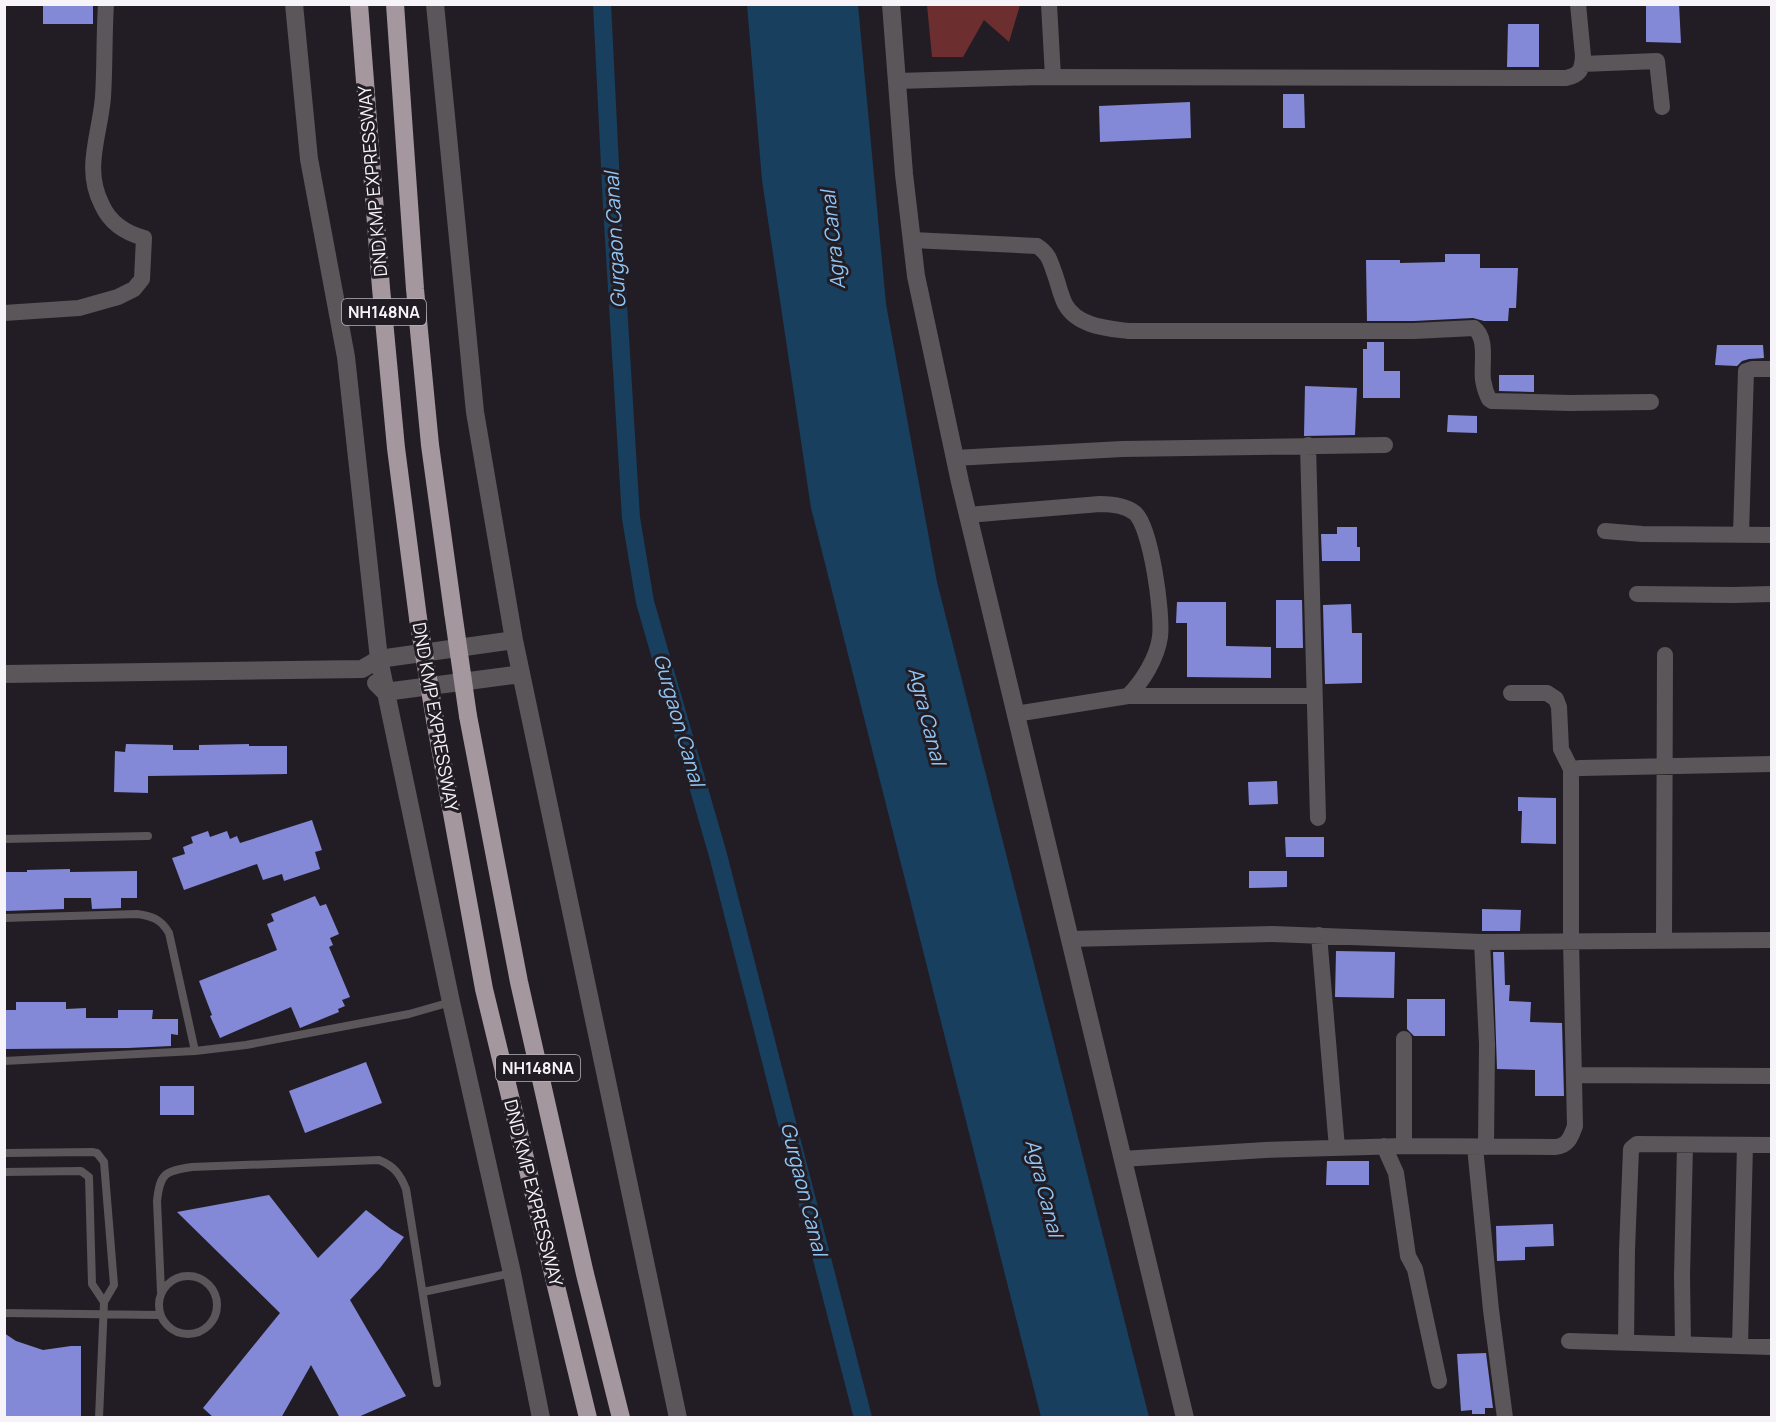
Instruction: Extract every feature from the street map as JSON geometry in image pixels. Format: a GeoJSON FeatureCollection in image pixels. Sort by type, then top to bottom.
{"type":"FeatureCollection","features":[{"type":"Feature","properties":{"kind":"highway","name":"DND KMP EXPRESSWAY"},"geometry":{"type":"LineString","coordinates":[[359,4],[396,448],[418,618],[484,989],[588,1418]]}},
{"type":"Feature","properties":{"kind":"highway","name":"DND KMP EXPRESSWAY"},"geometry":{"type":"LineString","coordinates":[[395,4],[415,289],[430,445],[468,716],[519,982],[585,1274],[621,1418]]}},
{"type":"Feature","properties":{"kind":"street"},"geometry":{"type":"LineString","coordinates":[[4,313],[79,308],[118,297],[134,289],[141,279],[144,238],[132,235],[106,215],[94,187],[94,155],[103,97],[106,4]]}},
{"type":"Feature","properties":{"kind":"street"},"geometry":{"type":"LineString","coordinates":[[294,4],[309,159],[346,357],[379,659],[451,1002],[512,1273],[541,1418]]}},
{"type":"Feature","properties":{"kind":"street"},"geometry":{"type":"LineString","coordinates":[[435,4],[476,412],[514,640],[678,1418]]}},
{"type":"Feature","properties":{"kind":"street"},"geometry":{"type":"LineString","coordinates":[[891,4],[904,174],[916,276],[954,458],[1185,1418]]}},
{"type":"Feature","properties":{"kind":"street"},"geometry":{"type":"LineString","coordinates":[[1049,4],[1053,77]]}},
{"type":"Feature","properties":{"kind":"street"},"geometry":{"type":"LineString","coordinates":[[897,81],[1053,77],[1559,78],[1575,76],[1580,72],[1583,56],[1578,4]]}},
{"type":"Feature","properties":{"kind":"street"},"geometry":{"type":"LineString","coordinates":[[1582,64],[1658,61],[1662,107]]}},
{"type":"Feature","properties":{"kind":"street"},"geometry":{"type":"LineString","coordinates":[[912,240],[1037,246],[1050,257],[1065,303],[1073,314],[1100,327],[1128,331],[1413,331],[1474,328],[1479,331],[1482,343],[1483,381],[1487,396],[1492,401],[1652,402]]}},
{"type":"Feature","properties":{"kind":"street"},"geometry":{"type":"LineString","coordinates":[[1741,534],[1746,371],[1772,369]]}},
{"type":"Feature","properties":{"kind":"street"},"geometry":{"type":"LineString","coordinates":[[1308,445],[1317,818]]}},
{"type":"Feature","properties":{"kind":"street"},"geometry":{"type":"LineString","coordinates":[[954,458],[1122,449],[1385,445]]}},
{"type":"Feature","properties":{"kind":"street"},"geometry":{"type":"LineString","coordinates":[[968,515],[1100,504],[1113,504],[1136,514],[1142,523],[1148,542],[1159,589],[1160,638],[1149,670],[1128,696]]}},
{"type":"Feature","properties":{"kind":"street"},"geometry":{"type":"LineString","coordinates":[[1605,531],[1642,534],[1772,535]]}},
{"type":"Feature","properties":{"kind":"street"},"geometry":{"type":"LineString","coordinates":[[1637,594],[1772,594]]}},
{"type":"Feature","properties":{"kind":"street"},"geometry":{"type":"LineString","coordinates":[[4,674],[362,669],[379,659],[514,640]]}},
{"type":"Feature","properties":{"kind":"street"},"geometry":{"type":"LineString","coordinates":[[1664,940],[1665,655]]}},
{"type":"Feature","properties":{"kind":"street"},"geometry":{"type":"LineString","coordinates":[[362,669],[385,692]]}},
{"type":"Feature","properties":{"kind":"street"},"geometry":{"type":"LineString","coordinates":[[385,692],[521,674]]}},
{"type":"Feature","properties":{"kind":"street"},"geometry":{"type":"LineString","coordinates":[[1122,1159],[1265,1150],[1384,1146],[1555,1147],[1567,1143],[1575,1126],[1571,940],[1571,769],[1562,749],[1559,707],[1556,699],[1547,693],[1511,693]]}},
{"type":"Feature","properties":{"kind":"street"},"geometry":{"type":"LineString","coordinates":[[1015,714],[1128,696],[1314,696]]}},
{"type":"Feature","properties":{"kind":"street"},"geometry":{"type":"LineString","coordinates":[[1571,769],[1772,764]]}},
{"type":"Feature","properties":{"kind":"street"},"geometry":{"type":"LineString","coordinates":[[1070,939],[1203,935],[1319,935],[1482,942],[1772,940]]}},
{"type":"Feature","properties":{"kind":"street"},"geometry":{"type":"LineString","coordinates":[[1319,935],[1337,1148]]}},
{"type":"Feature","properties":{"kind":"street"},"geometry":{"type":"LineString","coordinates":[[1482,942],[1487,1044],[1480,1147],[1491,1310],[1505,1418]]}},
{"type":"Feature","properties":{"kind":"street"},"geometry":{"type":"LineString","coordinates":[[1404,1040],[1404,1146]]}},
{"type":"Feature","properties":{"kind":"street"},"geometry":{"type":"LineString","coordinates":[[1574,1075],[1772,1077]]}},
{"type":"Feature","properties":{"kind":"street"},"geometry":{"type":"LineString","coordinates":[[1626,1343],[1627,1226],[1631,1149],[1637,1144],[1772,1146]]}},
{"type":"Feature","properties":{"kind":"street"},"geometry":{"type":"LineString","coordinates":[[1683,1344],[1685,1145]]}},
{"type":"Feature","properties":{"kind":"street"},"geometry":{"type":"LineString","coordinates":[[1740,1346],[1745,1145]]}},
{"type":"Feature","properties":{"kind":"street"},"geometry":{"type":"LineString","coordinates":[[1384,1146],[1396,1173],[1408,1256],[1417,1281],[1439,1381]]}},
{"type":"Feature","properties":{"kind":"street"},"geometry":{"type":"LineString","coordinates":[[1569,1341],[1772,1347]]}},
{"type":"Feature","properties":{"kind":"lane"},"geometry":{"type":"LineString","coordinates":[[4,838],[148,836]]}},
{"type":"Feature","properties":{"kind":"lane"},"geometry":{"type":"LineString","coordinates":[[4,918],[137,914],[159,920],[169,933],[195,1051]]}},
{"type":"Feature","properties":{"kind":"lane"},"geometry":{"type":"LineString","coordinates":[[4,1061],[195,1051],[246,1045],[398,1016],[451,1002]]}},
{"type":"Feature","properties":{"kind":"lane"},"geometry":{"type":"LineString","coordinates":[[4,1153],[92,1152],[101,1156],[104,1162],[114,1285],[104,1302],[99,1418]]}},
{"type":"Feature","properties":{"kind":"lane"},"geometry":{"type":"LineString","coordinates":[[161,1293],[157,1201],[163,1176],[175,1169],[192,1167],[379,1160],[389,1164],[397,1171],[406,1189],[437,1383]]}},
{"type":"Feature","properties":{"kind":"lane"},"geometry":{"type":"LineString","coordinates":[[4,1172],[81,1171],[89,1177],[92,1284],[104,1302]]}},
{"type":"Feature","properties":{"kind":"lane"},"geometry":{"type":"LineString","coordinates":[[423,1292],[512,1273]]}},
{"type":"Feature","properties":{"kind":"lane"},"geometry":{"type":"LineString","coordinates":[[186,1275],[197,1277],[207,1283],[214,1292],[217,1303],[216,1315],[210,1324],[200,1331],[189,1334],[178,1333],[168,1327],[160,1315],[158,1307],[161,1293],[165,1285],[175,1278],[186,1275]]}},
{"type":"Feature","properties":{"kind":"lane"},"geometry":{"type":"LineString","coordinates":[[4,1313],[160,1315]]}},
{"type":"Feature","properties":{"kind":"shaded area"},"geometry":{"type":"Polygon","coordinates":[[[927,4],[1020,5],[1009,42],[984,20],[963,57],[932,57],[927,4]]]}},
{"type":"Feature","properties":{"kind":"water","name":"Agra Canal"},"geometry":{"type":"Polygon","coordinates":[[[747,5],[858,5],[886,304],[937,582],[1149,1417],[1041,1417],[811,508],[762,180],[747,5]]]}},
{"type":"Feature","properties":{"kind":"building"},"geometry":{"type":"Polygon","coordinates":[[[43,4],[93,4],[93,24],[43,24],[43,4]]]}},
{"type":"Feature","properties":{"kind":"building"},"geometry":{"type":"Polygon","coordinates":[[[1646,4],[1679,4],[1681,43],[1646,42],[1646,4]]]}},
{"type":"Feature","properties":{"kind":"building"},"geometry":{"type":"Polygon","coordinates":[[[1508,24],[1539,24],[1539,67],[1507,67],[1508,24]]]}},
{"type":"Feature","properties":{"kind":"building"},"geometry":{"type":"Polygon","coordinates":[[[1283,94],[1304,94],[1305,128],[1283,128],[1283,94]]]}},
{"type":"Feature","properties":{"kind":"building"},"geometry":{"type":"Polygon","coordinates":[[[1190,102],[1191,138],[1100,142],[1099,106],[1190,102]]]}},
{"type":"Feature","properties":{"kind":"building"},"geometry":{"type":"Polygon","coordinates":[[[1445,254],[1480,254],[1480,268],[1518,268],[1516,308],[1509,308],[1508,321],[1484,321],[1473,318],[1367,321],[1366,260],[1400,260],[1400,263],[1445,262],[1445,254]]]}},
{"type":"Feature","properties":{"kind":"building"},"geometry":{"type":"Polygon","coordinates":[[[1367,342],[1384,342],[1384,371],[1400,371],[1400,398],[1363,398],[1363,349],[1367,349],[1367,342]]]}},
{"type":"Feature","properties":{"kind":"building"},"geometry":{"type":"Polygon","coordinates":[[[1717,345],[1763,345],[1764,358],[1742,361],[1737,366],[1715,365],[1717,345]]]}},
{"type":"Feature","properties":{"kind":"building"},"geometry":{"type":"Polygon","coordinates":[[[1499,375],[1534,375],[1534,392],[1499,391],[1499,375]]]}},
{"type":"Feature","properties":{"kind":"building"},"geometry":{"type":"Polygon","coordinates":[[[1305,386],[1357,388],[1355,435],[1304,436],[1305,386]]]}},
{"type":"Feature","properties":{"kind":"building"},"geometry":{"type":"Polygon","coordinates":[[[1448,415],[1477,416],[1477,433],[1447,432],[1448,415]]]}},
{"type":"Feature","properties":{"kind":"building"},"geometry":{"type":"Polygon","coordinates":[[[1337,527],[1357,527],[1360,561],[1322,561],[1321,534],[1337,534],[1337,527]]]}},
{"type":"Feature","properties":{"kind":"building"},"geometry":{"type":"Polygon","coordinates":[[[1276,600],[1302,600],[1303,648],[1276,648],[1276,600]]]}},
{"type":"Feature","properties":{"kind":"building"},"geometry":{"type":"Polygon","coordinates":[[[1177,602],[1226,602],[1226,646],[1271,647],[1271,678],[1187,677],[1187,623],[1176,623],[1177,602]]]}},
{"type":"Feature","properties":{"kind":"building"},"geometry":{"type":"Polygon","coordinates":[[[1351,604],[1352,633],[1362,633],[1362,683],[1325,684],[1323,605],[1351,604]]]}},
{"type":"Feature","properties":{"kind":"building"},"geometry":{"type":"Polygon","coordinates":[[[126,744],[173,745],[173,750],[199,750],[199,745],[287,746],[287,774],[148,776],[148,793],[114,792],[115,751],[125,752],[126,744]]]}},
{"type":"Feature","properties":{"kind":"building"},"geometry":{"type":"Polygon","coordinates":[[[1277,781],[1278,804],[1249,805],[1248,782],[1277,781]]]}},
{"type":"Feature","properties":{"kind":"building"},"geometry":{"type":"Polygon","coordinates":[[[1518,797],[1556,798],[1556,844],[1521,843],[1522,811],[1518,811],[1518,797]]]}},
{"type":"Feature","properties":{"kind":"building"},"geometry":{"type":"Polygon","coordinates":[[[312,820],[322,850],[315,852],[320,869],[284,881],[282,874],[263,880],[257,864],[184,890],[172,858],[185,854],[183,847],[193,843],[191,837],[208,831],[210,837],[227,831],[230,839],[237,836],[240,843],[312,820]]]}},
{"type":"Feature","properties":{"kind":"building"},"geometry":{"type":"Polygon","coordinates":[[[1285,837],[1324,837],[1324,857],[1286,857],[1285,837]]]}},
{"type":"Feature","properties":{"kind":"building"},"geometry":{"type":"Polygon","coordinates":[[[70,869],[70,872],[137,871],[137,898],[121,898],[121,908],[92,909],[91,898],[64,898],[64,909],[5,911],[5,872],[70,869]]]}},
{"type":"Feature","properties":{"kind":"building"},"geometry":{"type":"Polygon","coordinates":[[[1249,871],[1287,871],[1287,887],[1249,888],[1249,871]]]}},
{"type":"Feature","properties":{"kind":"building"},"geometry":{"type":"Polygon","coordinates":[[[315,896],[320,906],[326,904],[339,934],[330,938],[333,945],[329,947],[350,997],[342,1000],[345,1006],[338,1009],[339,1012],[300,1028],[291,1007],[220,1038],[199,981],[277,950],[267,924],[274,921],[271,914],[315,896]]]}},
{"type":"Feature","properties":{"kind":"building"},"geometry":{"type":"Polygon","coordinates":[[[1482,909],[1521,910],[1520,931],[1482,931],[1482,909]]]}},
{"type":"Feature","properties":{"kind":"building"},"geometry":{"type":"Polygon","coordinates":[[[1336,951],[1395,952],[1394,998],[1335,997],[1336,951]]]}},
{"type":"Feature","properties":{"kind":"building"},"geometry":{"type":"Polygon","coordinates":[[[1493,952],[1504,952],[1505,985],[1510,985],[1509,1001],[1531,1002],[1530,1022],[1562,1023],[1564,1096],[1535,1096],[1535,1070],[1497,1069],[1493,952]]]}},
{"type":"Feature","properties":{"kind":"building"},"geometry":{"type":"Polygon","coordinates":[[[1407,999],[1445,999],[1445,1036],[1414,1036],[1407,1029],[1407,999]]]}},
{"type":"Feature","properties":{"kind":"building"},"geometry":{"type":"Polygon","coordinates":[[[16,1002],[66,1002],[66,1009],[86,1008],[86,1018],[118,1018],[118,1010],[153,1010],[152,1019],[178,1019],[178,1035],[171,1034],[171,1046],[4,1049],[4,1010],[16,1010],[16,1002]]]}},
{"type":"Feature","properties":{"kind":"building"},"geometry":{"type":"Polygon","coordinates":[[[366,1062],[382,1103],[305,1133],[289,1091],[366,1062]]]}},
{"type":"Feature","properties":{"kind":"building"},"geometry":{"type":"Polygon","coordinates":[[[160,1086],[194,1086],[194,1115],[160,1115],[160,1086]]]}},
{"type":"Feature","properties":{"kind":"building"},"geometry":{"type":"Polygon","coordinates":[[[1327,1161],[1369,1161],[1369,1185],[1326,1185],[1327,1161]]]}},
{"type":"Feature","properties":{"kind":"building"},"geometry":{"type":"Polygon","coordinates":[[[269,1195],[318,1258],[366,1210],[404,1237],[380,1268],[350,1300],[406,1396],[356,1418],[340,1418],[311,1365],[281,1418],[214,1418],[203,1408],[280,1313],[177,1212],[269,1195]]]}},
{"type":"Feature","properties":{"kind":"building"},"geometry":{"type":"Polygon","coordinates":[[[1553,1224],[1554,1246],[1525,1247],[1525,1260],[1497,1261],[1496,1226],[1553,1224]]]}},
{"type":"Feature","properties":{"kind":"building"},"geometry":{"type":"Polygon","coordinates":[[[4,1333],[16,1341],[43,1350],[81,1346],[81,1418],[4,1418],[4,1333]]]}},
{"type":"Feature","properties":{"kind":"building"},"geometry":{"type":"Polygon","coordinates":[[[1486,1353],[1493,1408],[1485,1408],[1485,1414],[1472,1414],[1472,1410],[1461,1411],[1457,1354],[1486,1353]]]}},
{"type":"Feature","properties":{"kind":"waterway","name":"Gurgaon Canal"},"geometry":{"type":"LineString","coordinates":[[602,4],[631,518],[645,602],[718,855],[863,1418]]}}]}
